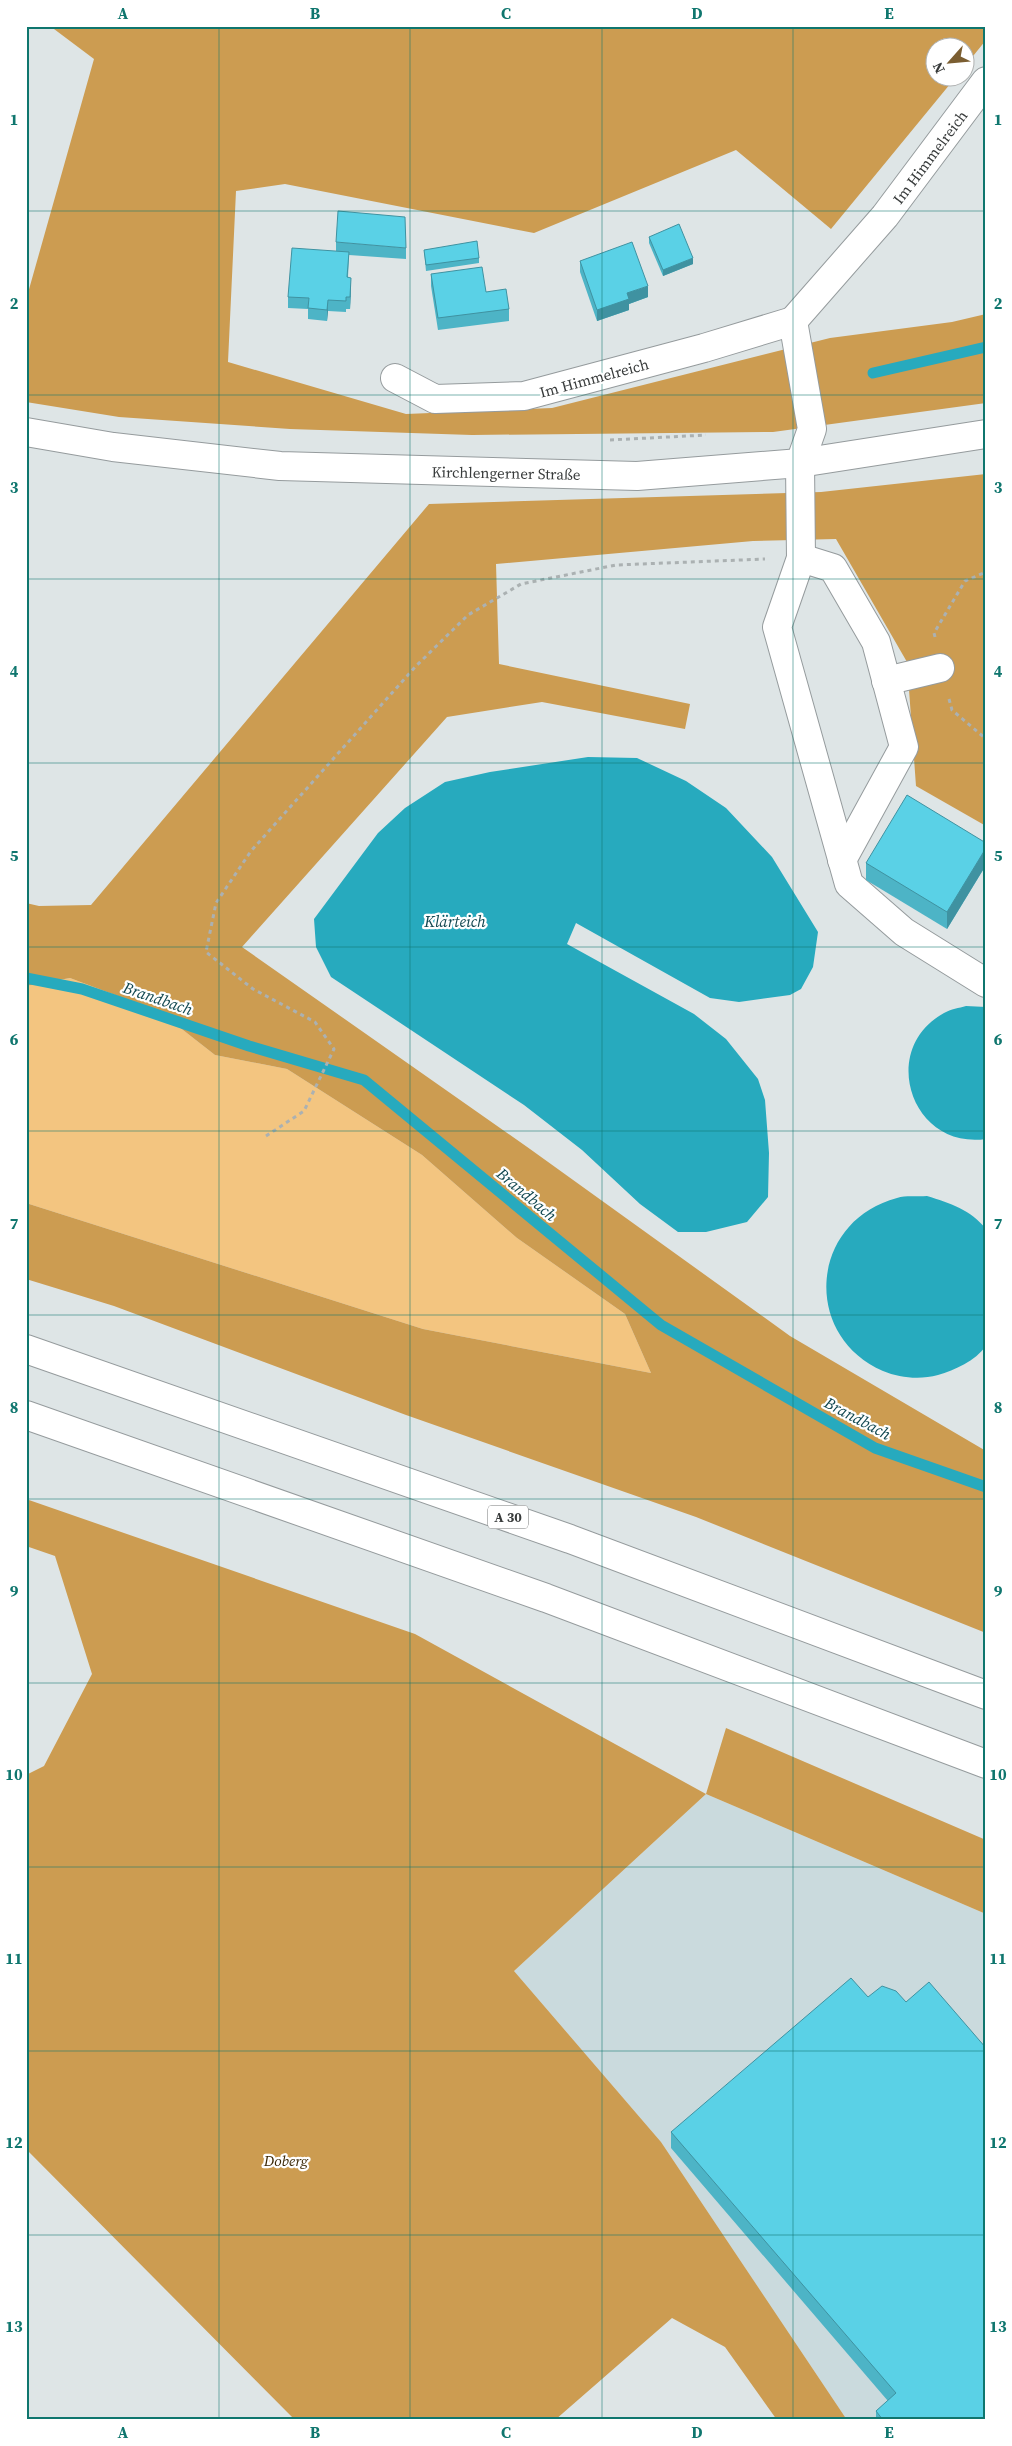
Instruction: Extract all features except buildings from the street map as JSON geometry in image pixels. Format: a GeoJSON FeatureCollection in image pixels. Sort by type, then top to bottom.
{"type":"FeatureCollection","features":[{"type":"Feature","properties":{"kind":"main road","name":"Im Himmelreich"},"geometry":{"type":"LineString","coordinates":[[396,378],[435,399],[524,396],[704,348],[793,321],[885,216],[986,81]]}},
{"type":"Feature","properties":{"kind":"main road"},"geometry":{"type":"LineString","coordinates":[[793,321],[812,429],[800,463],[801,558],[777,627],[842,860],[849,884],[904,932],[986,983]]}},
{"type":"Feature","properties":{"kind":"main road","name":"Kirchlengerner Straße"},"geometry":{"type":"LineString","coordinates":[[26,432],[113,447],[280,466],[637,476],[800,463],[986,434]]}},
{"type":"Feature","properties":{"kind":"main road"},"geometry":{"type":"LineString","coordinates":[[801,558],[833,568],[876,642],[904,748],[842,860]]}},
{"type":"Feature","properties":{"kind":"main road"},"geometry":{"type":"LineString","coordinates":[[886,681],[940,668]]}},
{"type":"Feature","properties":{"kind":"main road","name":"A 30"},"geometry":{"type":"LineString","coordinates":[[26,1349],[570,1539],[986,1695]]}},
{"type":"Feature","properties":{"kind":"main road"},"geometry":{"type":"LineString","coordinates":[[26,1415],[546,1598],[986,1764]]}},
{"type":"Feature","properties":{"kind":"path"},"geometry":{"type":"LineString","coordinates":[[605,440],[714,435]]}},
{"type":"Feature","properties":{"kind":"path"},"geometry":{"type":"LineString","coordinates":[[266,1136],[304,1111],[334,1048],[315,1022],[253,989],[206,952],[216,903],[251,850],[416,666],[468,615],[521,584],[616,565],[801,558]]}},
{"type":"Feature","properties":{"kind":"path"},"geometry":{"type":"LineString","coordinates":[[965,582],[986,572]]}},
{"type":"Feature","properties":{"kind":"shaded area"},"geometry":{"type":"Polygon","coordinates":[[[70,978],[160,1012],[215,1055],[287,1069],[422,1155],[517,1238],[625,1314],[651,1373],[423,1329],[26,1203],[26,986],[70,978]]]}},
{"type":"Feature","properties":{"kind":"shaded area"},"geometry":{"type":"Polygon","coordinates":[[[706,1794],[986,1914],[986,2420],[847,2420],[661,2142],[514,1971],[706,1794]]]}},
{"type":"Feature","properties":{"kind":"green space"},"geometry":{"type":"Polygon","coordinates":[[[50,26],[986,26],[986,40],[974,55],[974,38],[924,38],[924,88],[947,88],[831,229],[736,150],[534,233],[285,184],[236,191],[228,362],[406,414],[552,408],[830,338],[952,322],[986,314],[986,403],[773,432],[472,435],[290,429],[119,417],[26,402],[26,300],[94,59],[50,26]]]}},
{"type":"Feature","properties":{"kind":"green space"},"geometry":{"type":"Polygon","coordinates":[[[986,474],[986,826],[916,786],[907,662],[836,539],[753,541],[496,564],[499,664],[690,704],[685,729],[542,702],[447,717],[242,947],[530,1149],[790,1336],[986,1451],[986,1633],[696,1517],[406,1415],[114,1306],[26,1279],[26,1203],[423,1329],[651,1373],[625,1314],[517,1238],[422,1155],[287,1069],[215,1055],[160,1012],[70,978],[26,986],[26,903],[39,906],[91,905],[429,504],[821,492],[986,474]]]}},
{"type":"Feature","properties":{"kind":"green space","name":"Doberg"},"geometry":{"type":"Polygon","coordinates":[[[26,1499],[415,1634],[706,1794],[514,1971],[661,2142],[847,2420],[777,2420],[725,2347],[672,2318],[555,2420],[295,2420],[26,2149],[26,1775],[44,1766],[92,1674],[55,1556],[26,1546],[26,1499]]]}},
{"type":"Feature","properties":{"kind":"green space"},"geometry":{"type":"Polygon","coordinates":[[[726,1728],[986,1840],[986,1914],[706,1794],[726,1728]]]}},
{"type":"Feature","properties":{"kind":"water","name":"Klärteich"},"geometry":{"type":"Polygon","coordinates":[[[588,757],[637,758],[686,781],[726,808],[772,857],[818,932],[813,967],[801,989],[790,995],[739,1002],[710,998],[576,923],[567,944],[694,1014],[726,1039],[758,1079],[765,1100],[769,1153],[768,1197],[747,1222],[706,1232],[678,1232],[640,1204],[582,1150],[524,1105],[331,977],[316,947],[314,919],[378,833],[405,808],[445,782],[490,772],[588,757]]]}},
{"type":"Feature","properties":{"kind":"water"},"geometry":{"type":"Polygon","coordinates":[[[966,1006],[986,1007],[986,1139],[960,1138],[939,1129],[922,1113],[912,1094],[909,1072],[912,1049],[924,1029],[944,1013],[966,1006]]]}},
{"type":"Feature","properties":{"kind":"water"},"geometry":{"type":"Polygon","coordinates":[[[927,1196],[967,1212],[986,1229],[986,1346],[976,1356],[951,1370],[931,1377],[910,1378],[883,1371],[856,1354],[838,1332],[828,1307],[827,1280],[833,1253],[847,1230],[868,1211],[900,1197],[927,1196]]]}},
{"type":"Feature","properties":{"kind":"waterway"},"geometry":{"type":"LineString","coordinates":[[873,373],[986,347]]}},
{"type":"Feature","properties":{"kind":"waterway","name":"Brandbach"},"geometry":{"type":"LineString","coordinates":[[26,978],[82,989],[249,1046],[364,1080],[661,1325],[875,1448],[986,1487]]}}]}
